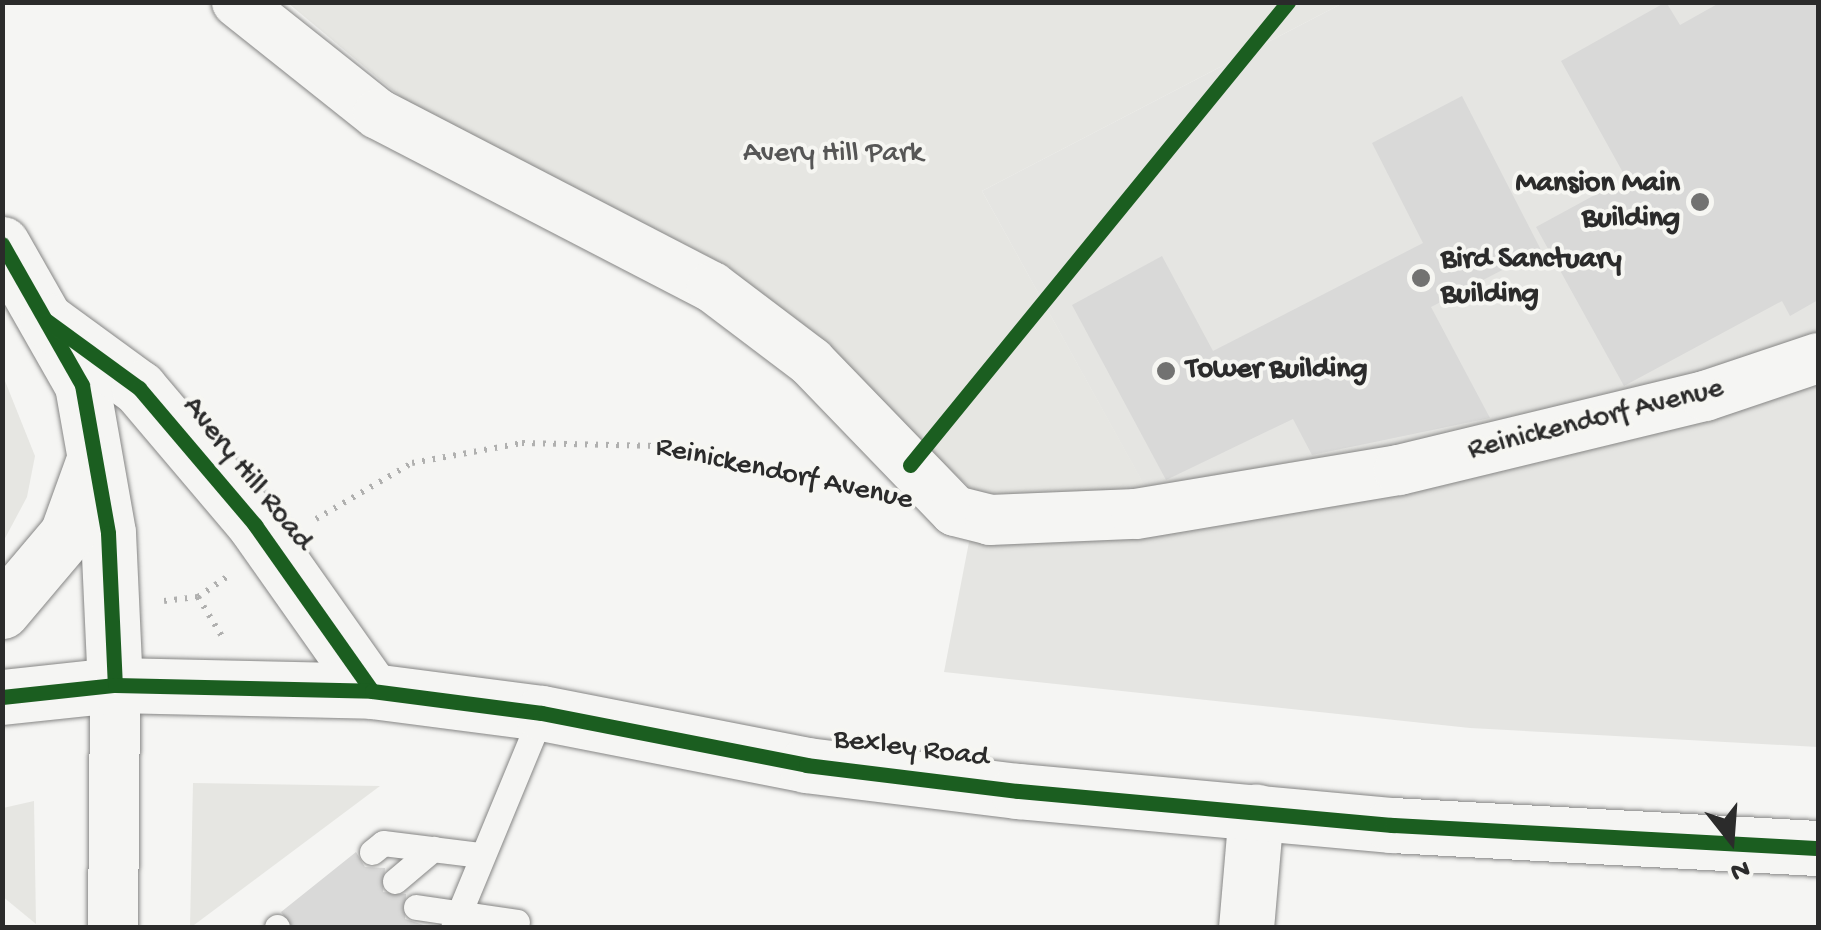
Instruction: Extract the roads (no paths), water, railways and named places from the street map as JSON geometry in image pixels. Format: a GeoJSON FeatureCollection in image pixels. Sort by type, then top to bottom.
{"type":"FeatureCollection","features":[{"type":"Feature","properties":{"kind":"main road","name":"Avery Hill Road"},"geometry":{"type":"LineString","coordinates":[[2,244],[82,384],[96,453],[112,607],[115,685]]}},
{"type":"Feature","properties":{"kind":"main road","name":"Avery Hill Road"},"geometry":{"type":"LineString","coordinates":[[48,321],[139,388],[270,546],[372,691]]}},
{"type":"Feature","properties":{"kind":"main road"},"geometry":{"type":"LineString","coordinates":[[2,611],[67,534],[96,453]]}},
{"type":"Feature","properties":{"kind":"main road","name":"Bexley Road"},"geometry":{"type":"LineString","coordinates":[[2,697],[115,685],[372,691],[542,713],[806,765],[1256,811],[1818,848]]}},
{"type":"Feature","properties":{"kind":"main road"},"geometry":{"type":"LineString","coordinates":[[1246,928],[1256,811]]}},
{"type":"Feature","properties":{"kind":"street","name":"Reinickendorf Avenue"},"geometry":{"type":"LineString","coordinates":[[237,2],[378,114],[712,287],[811,362],[955,511],[990,520],[1136,514],[1399,470],[1704,396],[1818,358]]}},
{"type":"Feature","properties":{"kind":"street"},"geometry":{"type":"LineString","coordinates":[[113,928],[115,685]]}},
{"type":"Feature","properties":{"kind":"lane"},"geometry":{"type":"LineString","coordinates":[[456,920],[542,713]]}},
{"type":"Feature","properties":{"kind":"lane"},"geometry":{"type":"LineString","coordinates":[[372,852],[383,843],[481,854]]}},
{"type":"Feature","properties":{"kind":"lane"},"geometry":{"type":"LineString","coordinates":[[395,881],[433,849]]}},
{"type":"Feature","properties":{"kind":"lane"},"geometry":{"type":"LineString","coordinates":[[416,907],[456,920],[517,922]]}},
{"type":"Feature","properties":{"kind":"place","name":"Mansion Main Building"},"geometry":{"type":"Point","coordinates":[1700,202]}},
{"type":"Feature","properties":{"kind":"place","name":"Bird Sanctuary Building"},"geometry":{"type":"Point","coordinates":[1421,278]}},
{"type":"Feature","properties":{"kind":"place","name":"Tower Building"},"geometry":{"type":"Point","coordinates":[1166,371]}},
{"type":"Feature","properties":{"kind":"park label","name":"Avery Hill Park"},"geometry":{"type":"Point","coordinates":[833,155]}}]}
